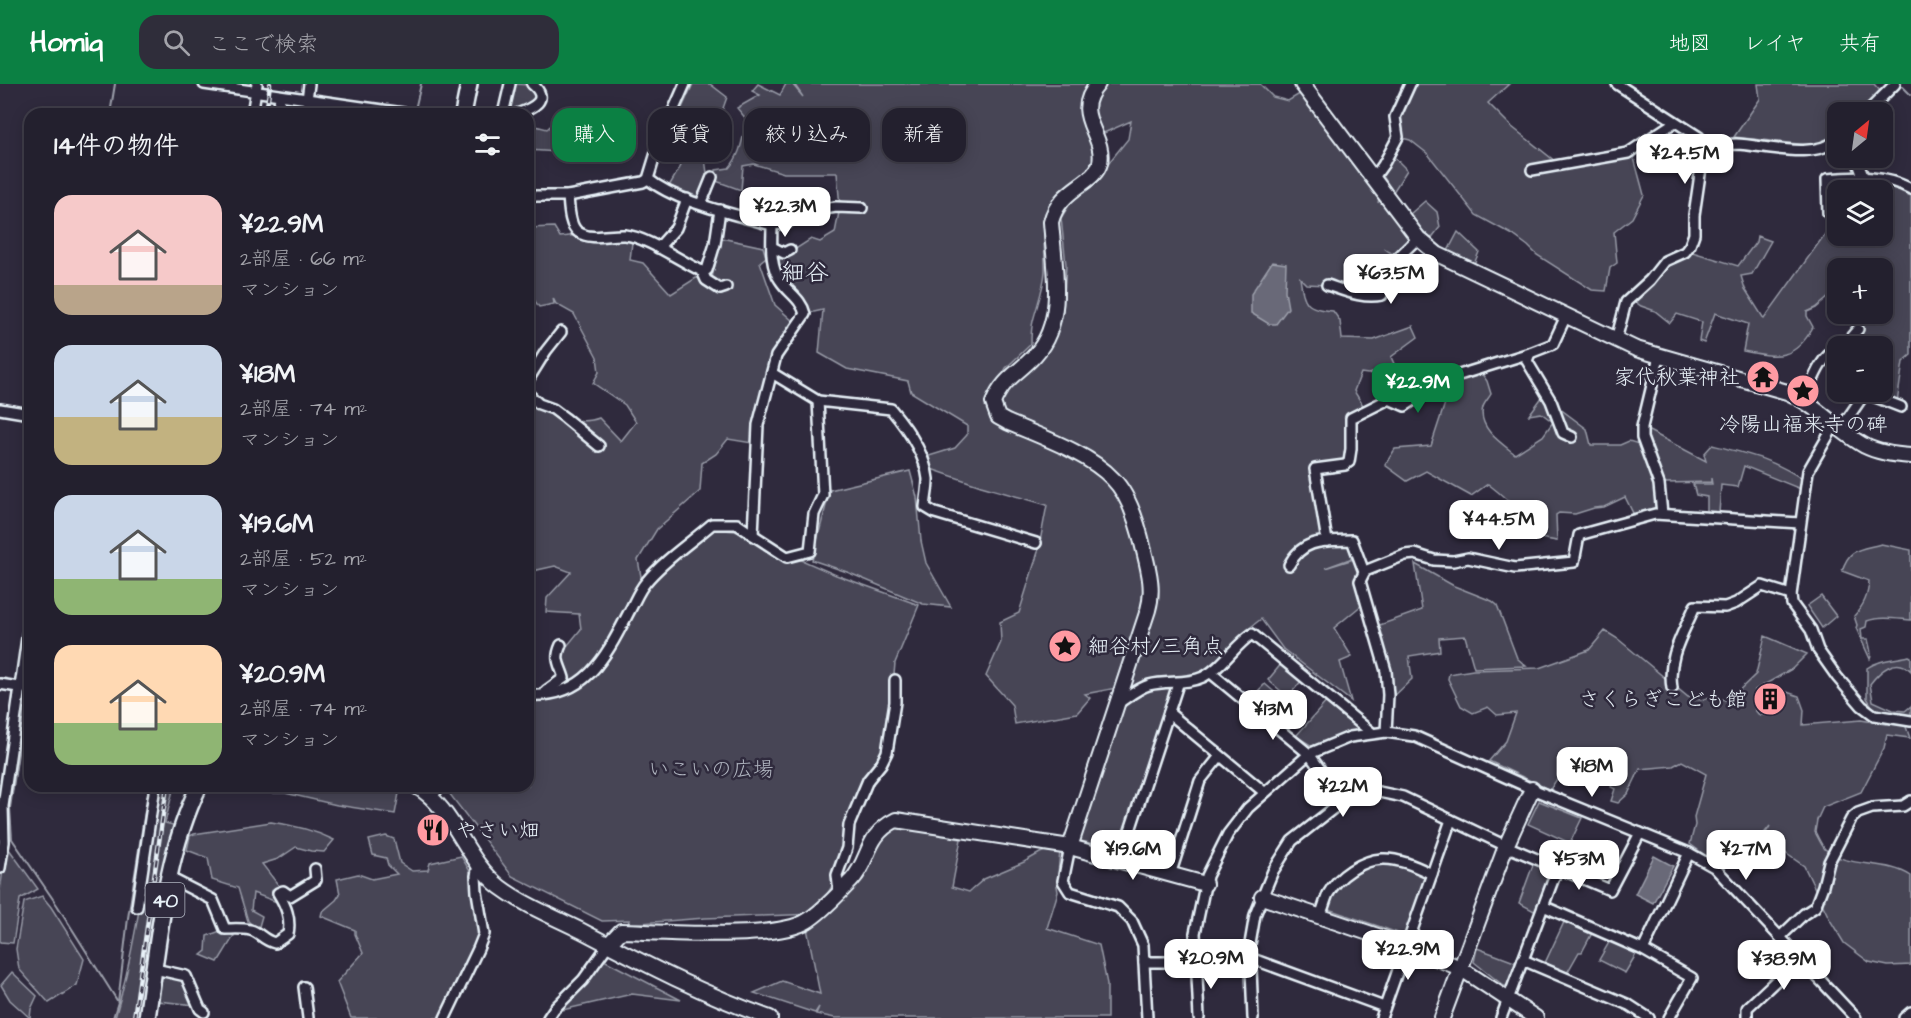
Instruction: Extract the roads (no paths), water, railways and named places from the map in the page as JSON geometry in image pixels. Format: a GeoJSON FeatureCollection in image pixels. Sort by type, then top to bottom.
{"type":"FeatureCollection","features":[{"type":"Feature","properties":{"kind":"main road"},"geometry":{"type":"LineString","coordinates":[[464,108],[469,84]]}},
{"type":"Feature","properties":{"kind":"main road","name":"40"},"geometry":{"type":"LineString","coordinates":[[147,1018],[168,877],[197,792]]}},
{"type":"Feature","properties":{"kind":"street"},"geometry":{"type":"LineString","coordinates":[[204,84],[256,88],[280,96],[366,108]]}},
{"type":"Feature","properties":{"kind":"street"},"geometry":{"type":"LineString","coordinates":[[307,100],[309,84]]}},
{"type":"Feature","properties":{"kind":"street"},"geometry":{"type":"LineString","coordinates":[[504,108],[510,84]]}},
{"type":"Feature","properties":{"kind":"street"},"geometry":{"type":"LineString","coordinates":[[532,84],[540,96],[539,102],[533,108]]}},
{"type":"Feature","properties":{"kind":"street"},"geometry":{"type":"LineString","coordinates":[[534,196],[568,196],[643,182],[648,179],[659,144],[685,84]]}},
{"type":"Feature","properties":{"kind":"street"},"geometry":{"type":"LineString","coordinates":[[1098,84],[1092,91],[1087,107],[1100,152],[1100,163],[1095,174],[1065,196],[1054,211],[1051,222],[1056,291],[1053,317],[1045,340],[1035,355],[1000,387],[993,403],[998,417],[1068,449],[1114,479],[1133,512],[1151,579],[1152,599],[1070,847],[1063,881],[1070,891],[1118,907],[1132,921],[1143,945],[1147,1018]]}},
{"type":"Feature","properties":{"kind":"street"},"geometry":{"type":"LineString","coordinates":[[1302,84],[1418,238],[1437,254],[1616,340],[1659,356],[1773,388],[1804,400],[1871,448],[1911,456]]}},
{"type":"Feature","properties":{"kind":"street"},"geometry":{"type":"LineString","coordinates":[[1373,179],[1398,137],[1395,117],[1410,84]]}},
{"type":"Feature","properties":{"kind":"street"},"geometry":{"type":"LineString","coordinates":[[1617,84],[1699,137],[1707,147]]}},
{"type":"Feature","properties":{"kind":"street"},"geometry":{"type":"LineString","coordinates":[[1875,102],[1888,86]]}},
{"type":"Feature","properties":{"kind":"street"},"geometry":{"type":"LineString","coordinates":[[253,108],[256,88]]}},
{"type":"Feature","properties":{"kind":"street"},"geometry":{"type":"LineString","coordinates":[[279,108],[280,96]]}},
{"type":"Feature","properties":{"kind":"street"},"geometry":{"type":"LineString","coordinates":[[1532,170],[1628,153],[1675,122]]}},
{"type":"Feature","properties":{"kind":"street"},"geometry":{"type":"LineString","coordinates":[[1707,147],[1736,144],[1776,150],[1816,149],[1827,146]]}},
{"type":"Feature","properties":{"kind":"street"},"geometry":{"type":"LineString","coordinates":[[1616,340],[1626,302],[1650,280],[1665,261],[1685,252],[1690,245],[1694,234],[1694,215],[1703,154],[1707,147]]}},
{"type":"Feature","properties":{"kind":"street"},"geometry":{"type":"LineString","coordinates":[[1860,168],[1863,176]]}},
{"type":"Feature","properties":{"kind":"street"},"geometry":{"type":"LineString","coordinates":[[1827,180],[1863,176],[1887,180],[1911,189]]}},
{"type":"Feature","properties":{"kind":"street"},"geometry":{"type":"LineString","coordinates":[[701,204],[712,177]]}},
{"type":"Feature","properties":{"kind":"street"},"geometry":{"type":"LineString","coordinates":[[648,179],[654,184],[701,204],[775,224],[787,223],[800,213],[836,207],[862,208]]}},
{"type":"Feature","properties":{"kind":"street"},"geometry":{"type":"LineString","coordinates":[[568,196],[573,227],[578,232],[592,237],[626,235],[658,248],[702,271],[706,280],[720,289],[726,287]]}},
{"type":"Feature","properties":{"kind":"street"},"geometry":{"type":"LineString","coordinates":[[658,248],[676,228],[687,199]]}},
{"type":"Feature","properties":{"kind":"street"},"geometry":{"type":"LineString","coordinates":[[753,535],[758,425],[776,356],[805,314],[802,304],[778,279],[772,256],[775,224],[780,204]]}},
{"type":"Feature","properties":{"kind":"street"},"geometry":{"type":"LineString","coordinates":[[702,271],[707,270],[715,244],[720,210]]}},
{"type":"Feature","properties":{"kind":"street"},"geometry":{"type":"LineString","coordinates":[[1327,285],[1357,295],[1373,297],[1382,295],[1389,266],[1418,238]]}},
{"type":"Feature","properties":{"kind":"street"},"geometry":{"type":"LineString","coordinates":[[772,247],[784,253],[790,250]]}},
{"type":"Feature","properties":{"kind":"street"},"geometry":{"type":"LineString","coordinates":[[1327,541],[1315,469],[1345,465],[1349,462],[1351,418],[1389,399],[1405,406],[1443,380],[1553,344],[1566,316]]}},
{"type":"Feature","properties":{"kind":"street"},"geometry":{"type":"LineString","coordinates":[[1852,336],[1858,329]]}},
{"type":"Feature","properties":{"kind":"street"},"geometry":{"type":"LineString","coordinates":[[534,370],[561,332]]}},
{"type":"Feature","properties":{"kind":"street"},"geometry":{"type":"LineString","coordinates":[[1530,353],[1527,361],[1551,401],[1563,433],[1572,438]]}},
{"type":"Feature","properties":{"kind":"street"},"geometry":{"type":"LineString","coordinates":[[1659,356],[1642,428],[1642,438],[1659,484],[1662,514]]}},
{"type":"Feature","properties":{"kind":"street"},"geometry":{"type":"LineString","coordinates":[[1804,400],[1811,380],[1827,358]]}},
{"type":"Feature","properties":{"kind":"street"},"geometry":{"type":"LineString","coordinates":[[772,373],[818,401],[891,409],[906,428],[924,463],[928,480],[925,507],[935,513],[1036,543]]}},
{"type":"Feature","properties":{"kind":"street"},"geometry":{"type":"LineString","coordinates":[[1901,407],[1865,393],[1838,426],[1808,471],[1791,595],[1792,604],[1811,630],[1818,650],[1862,706],[1874,715],[1911,721]]}},
{"type":"Feature","properties":{"kind":"street"},"geometry":{"type":"LineString","coordinates":[[534,399],[539,404],[553,409],[599,446]]}},
{"type":"Feature","properties":{"kind":"street"},"geometry":{"type":"LineString","coordinates":[[534,696],[576,686],[596,669],[606,655],[644,584],[712,524],[737,524],[787,557],[810,551],[814,514],[822,495],[818,401]]}},
{"type":"Feature","properties":{"kind":"street"},"geometry":{"type":"LineString","coordinates":[[0,409],[24,413]]}},
{"type":"Feature","properties":{"kind":"street"},"geometry":{"type":"LineString","coordinates":[[1386,732],[1388,695],[1386,671],[1360,581],[1364,572],[1405,555],[1453,561],[1468,558],[1515,568],[1574,562],[1578,535],[1655,514],[1800,523]]}},
{"type":"Feature","properties":{"kind":"street"},"geometry":{"type":"LineString","coordinates":[[1289,565],[1295,554],[1314,542],[1352,540],[1364,572]]}},
{"type":"Feature","properties":{"kind":"street"},"geometry":{"type":"LineString","coordinates":[[1672,688],[1670,672],[1672,658],[1695,606],[1725,608],[1762,586],[1791,595]]}},
{"type":"Feature","properties":{"kind":"street"},"geometry":{"type":"LineString","coordinates":[[1117,704],[1146,686],[1163,682],[1178,684],[1211,673],[1239,643],[1252,634],[1372,733]]}},
{"type":"Feature","properties":{"kind":"street"},"geometry":{"type":"LineString","coordinates":[[539,696],[564,678],[556,654],[561,645]]}},
{"type":"Feature","properties":{"kind":"street"},"geometry":{"type":"LineString","coordinates":[[1211,673],[1309,754],[1343,801]]}},
{"type":"Feature","properties":{"kind":"street"},"geometry":{"type":"LineString","coordinates":[[838,893],[837,875],[847,848],[849,825],[868,780],[887,752],[895,702],[895,680]]}},
{"type":"Feature","properties":{"kind":"street"},"geometry":{"type":"LineString","coordinates":[[0,684],[24,688],[3,806],[4,842],[0,868]]}},
{"type":"Feature","properties":{"kind":"street"},"geometry":{"type":"LineString","coordinates":[[1120,861],[1178,684]]}},
{"type":"Feature","properties":{"kind":"street"},"geometry":{"type":"LineString","coordinates":[[1169,713],[1264,792]]}},
{"type":"Feature","properties":{"kind":"street"},"geometry":{"type":"LineString","coordinates":[[1199,1018],[1195,933],[1204,884],[1228,834],[1264,792],[1309,754],[1350,737],[1386,732],[1414,736],[1532,789],[1689,853],[1714,867],[1856,1018]]}},
{"type":"Feature","properties":{"kind":"street"},"geometry":{"type":"LineString","coordinates":[[1170,875],[1200,781],[1220,756]]}},
{"type":"Feature","properties":{"kind":"street"},"geometry":{"type":"LineString","coordinates":[[1442,1018],[1506,846],[1532,789]]}},
{"type":"Feature","properties":{"kind":"street"},"geometry":{"type":"LineString","coordinates":[[137,908],[154,792]]}},
{"type":"Feature","properties":{"kind":"street"},"geometry":{"type":"LineString","coordinates":[[436,792],[478,864],[499,886],[694,988],[770,1018]]}},
{"type":"Feature","properties":{"kind":"street"},"geometry":{"type":"LineString","coordinates":[[1253,1018],[1250,944],[1255,915],[1262,897],[1273,871],[1292,841],[1343,801],[1361,793],[1379,792],[1402,797],[1506,846],[1610,890],[1640,833]]}},
{"type":"Feature","properties":{"kind":"street"},"geometry":{"type":"LineString","coordinates":[[1780,937],[1804,914],[1815,907],[1823,886],[1828,862],[1851,819],[1858,813],[1872,808],[1904,806],[1911,801]]}},
{"type":"Feature","properties":{"kind":"street"},"geometry":{"type":"LineString","coordinates":[[548,1018],[583,980],[621,931],[700,934],[764,932],[805,922],[853,878],[873,839],[883,827],[896,820],[1070,847],[1204,884]]}},
{"type":"Feature","properties":{"kind":"street"},"geometry":{"type":"LineString","coordinates":[[1381,1018],[1451,820]]}},
{"type":"Feature","properties":{"kind":"street"},"geometry":{"type":"LineString","coordinates":[[1642,950],[1689,853]]}},
{"type":"Feature","properties":{"kind":"street"},"geometry":{"type":"LineString","coordinates":[[1320,916],[1329,892],[1343,875],[1359,866],[1381,859],[1398,861],[1432,874]]}},
{"type":"Feature","properties":{"kind":"street"},"geometry":{"type":"LineString","coordinates":[[446,1018],[484,934],[476,881],[478,864]]}},
{"type":"Feature","properties":{"kind":"street"},"geometry":{"type":"LineString","coordinates":[[1501,1018],[1558,867]]}},
{"type":"Feature","properties":{"kind":"street"},"geometry":{"type":"LineString","coordinates":[[168,877],[213,900],[225,929],[250,930],[258,933],[265,941],[275,943],[286,935],[289,929],[288,914],[278,893],[283,891],[290,896],[316,880],[315,869]]}},
{"type":"Feature","properties":{"kind":"street"},"geometry":{"type":"LineString","coordinates":[[1262,897],[1407,946],[1460,968],[1536,1018]]}},
{"type":"Feature","properties":{"kind":"street"},"geometry":{"type":"LineString","coordinates":[[1543,906],[1642,950],[1692,978],[1669,1018]]}},
{"type":"Feature","properties":{"kind":"street"},"geometry":{"type":"LineString","coordinates":[[1144,962],[1197,962],[1250,958],[1384,1007]]}},
{"type":"Feature","properties":{"kind":"street"},"geometry":{"type":"LineString","coordinates":[[1747,1018],[1747,1008],[1800,958]]}},
{"type":"Feature","properties":{"kind":"street"},"geometry":{"type":"LineString","coordinates":[[1523,960],[1629,1005],[1649,1018]]}},
{"type":"Feature","properties":{"kind":"street"},"geometry":{"type":"LineString","coordinates":[[155,966],[190,973]]}},
{"type":"Feature","properties":{"kind":"street"},"geometry":{"type":"LineString","coordinates":[[155,966],[186,976],[200,1009],[204,1012]]}},
{"type":"Feature","properties":{"kind":"street"},"geometry":{"type":"LineString","coordinates":[[304,987],[308,1018]]}},
{"type":"Feature","properties":{"kind":"street"},"geometry":{"type":"LineString","coordinates":[[1904,1018],[1911,1012]]}},
{"type":"Feature","properties":{"kind":"water"},"geometry":{"type":"Polygon","coordinates":[[[1272,262],[1286,264],[1285,291],[1288,308],[1276,324],[1269,324],[1251,313],[1251,294],[1272,262]]]}},
{"type":"Feature","properties":{"kind":"water"},"geometry":{"type":"Polygon","coordinates":[[[1654,856],[1673,866],[1653,903],[1635,894],[1654,856]]]}},
{"type":"Feature","properties":{"kind":"waterway"},"geometry":{"type":"LineString","coordinates":[[111,108],[115,84]]}},
{"type":"Feature","properties":{"kind":"waterway"},"geometry":{"type":"LineString","coordinates":[[415,108],[421,84]]}},
{"type":"Feature","properties":{"kind":"waterway"},"geometry":{"type":"LineString","coordinates":[[1902,86],[1911,95]]}},
{"type":"Feature","properties":{"kind":"waterway"},"geometry":{"type":"LineString","coordinates":[[24,712],[10,808],[12,839],[118,1002]]}},
{"type":"Feature","properties":{"kind":"waterway"},"geometry":{"type":"LineString","coordinates":[[113,1018],[118,1002],[128,918],[148,792]]}},
{"type":"Feature","properties":{"kind":"railway"},"geometry":{"type":"LineString","coordinates":[[267,108],[270,84]]}},
{"type":"Feature","properties":{"kind":"railway"},"geometry":{"type":"LineString","coordinates":[[134,1018],[166,792]]}},
{"type":"Feature","properties":{"kind":"place","name":"家代秋葉神社"},"geometry":{"type":"Point","coordinates":[1763,377]}},
{"type":"Feature","properties":{"kind":"place","name":"冷陽山福来寺の碑"},"geometry":{"type":"Point","coordinates":[1803,391]}},
{"type":"Feature","properties":{"kind":"place","name":"細谷村/三角点"},"geometry":{"type":"Point","coordinates":[1065,646]}},
{"type":"Feature","properties":{"kind":"place","name":"さくらぎこども館"},"geometry":{"type":"Point","coordinates":[1770,699]}},
{"type":"Feature","properties":{"kind":"place","name":"やさい畑"},"geometry":{"type":"Point","coordinates":[433,830]}},
{"type":"Feature","properties":{"kind":"district","name":"細谷"},"geometry":{"type":"Point","coordinates":[805,272]}},
{"type":"Feature","properties":{"kind":"park label","name":"いこいの広場"},"geometry":{"type":"Point","coordinates":[711,769]}}]}
